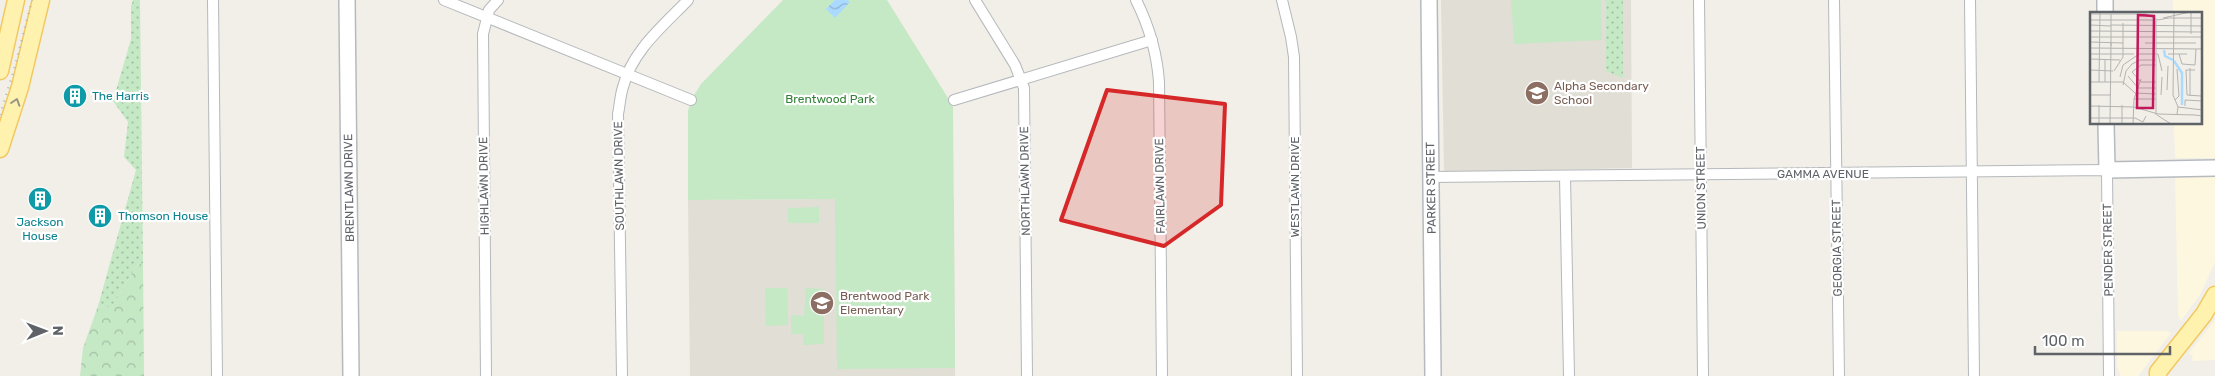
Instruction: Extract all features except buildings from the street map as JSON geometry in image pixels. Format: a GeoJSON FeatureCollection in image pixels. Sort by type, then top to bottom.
{"type":"FeatureCollection","features":[{"type":"Feature","properties":{"kind":"main road"},"geometry":{"type":"LineString","coordinates":[[0,71],[16,0]]}},
{"type":"Feature","properties":{"kind":"main road"},"geometry":{"type":"LineString","coordinates":[[0,149],[20,87],[41,0]]}},
{"type":"Feature","properties":{"kind":"main road"},"geometry":{"type":"LineString","coordinates":[[2154,375],[2204,314],[2215,295]]}},
{"type":"Feature","properties":{"kind":"street"},"geometry":{"type":"LineString","coordinates":[[213,0],[217,376]]}},
{"type":"Feature","properties":{"kind":"street","name":"BRENTLAWN DRIVE"},"geometry":{"type":"LineString","coordinates":[[347,0],[351,376]]}},
{"type":"Feature","properties":{"kind":"street"},"geometry":{"type":"LineString","coordinates":[[444,0],[691,100]]}},
{"type":"Feature","properties":{"kind":"street","name":"HIGHLAWN DRIVE"},"geometry":{"type":"LineString","coordinates":[[486,376],[483,34],[489,10],[498,0]]}},
{"type":"Feature","properties":{"kind":"street","name":"SOUTHLAWN DRIVE"},"geometry":{"type":"LineString","coordinates":[[622,376],[618,114],[622,88],[627,74],[647,41],[688,0]]}},
{"type":"Feature","properties":{"kind":"street","name":"NORTHLAWN DRIVE"},"geometry":{"type":"LineString","coordinates":[[975,0],[1015,65],[1024,88],[1027,376]]}},
{"type":"Feature","properties":{"kind":"street","name":"FAIRLAWN DRIVE"},"geometry":{"type":"LineString","coordinates":[[1136,0],[1152,40],[1159,82],[1162,376]]}},
{"type":"Feature","properties":{"kind":"street","name":"WESTLAWN DRIVE"},"geometry":{"type":"LineString","coordinates":[[1282,0],[1294,57],[1297,376]]}},
{"type":"Feature","properties":{"kind":"street","name":"PARKER STREET"},"geometry":{"type":"LineString","coordinates":[[1429,0],[1433,376]]}},
{"type":"Feature","properties":{"kind":"street","name":"UNION STREET"},"geometry":{"type":"LineString","coordinates":[[1699,0],[1703,376]]}},
{"type":"Feature","properties":{"kind":"street","name":"GEORGIA STREET"},"geometry":{"type":"LineString","coordinates":[[1834,0],[1839,376]]}},
{"type":"Feature","properties":{"kind":"street"},"geometry":{"type":"LineString","coordinates":[[1970,0],[1974,376]]}},
{"type":"Feature","properties":{"kind":"street"},"geometry":{"type":"LineString","coordinates":[[954,100],[1152,40]]}},
{"type":"Feature","properties":{"kind":"street","name":"PENDER STREET"},"geometry":{"type":"LineString","coordinates":[[2106,125],[2109,376]]}},
{"type":"Feature","properties":{"kind":"street","name":"GAMMA AVENUE"},"geometry":{"type":"LineString","coordinates":[[1431,177],[1972,173],[2215,168]]}},
{"type":"Feature","properties":{"kind":"street"},"geometry":{"type":"LineString","coordinates":[[1565,176],[1569,376]]}},
{"type":"Feature","properties":{"kind":"highlighted area"},"geometry":{"type":"Polygon","coordinates":[[[1107,90],[1225,104],[1221,205],[1164,246],[1061,220],[1107,90]]]}},
{"type":"Feature","properties":{"kind":"shaded area","name":"Alpha Secondary School"},"geometry":{"type":"Polygon","coordinates":[[[1441,0],[1631,0],[1632,168],[1444,173],[1441,0]]]}},
{"type":"Feature","properties":{"kind":"shaded area"},"geometry":{"type":"Polygon","coordinates":[[[2173,0],[2215,0],[2215,158],[2175,158],[2174,125],[2202,125],[2202,12],[2173,12],[2173,0]]]}},
{"type":"Feature","properties":{"kind":"shaded area"},"geometry":{"type":"Polygon","coordinates":[[[2175,175],[2215,175],[2215,262],[2201,293],[2181,321],[2178,315],[2175,175]]]}},
{"type":"Feature","properties":{"kind":"shaded area","name":"Brentwood Park Elementary"},"geometry":{"type":"Polygon","coordinates":[[[954,198],[955,376],[690,376],[688,200],[954,198]]]}},
{"type":"Feature","properties":{"kind":"shaded area"},"geometry":{"type":"Polygon","coordinates":[[[2215,320],[2215,360],[2191,361],[2193,357],[2189,353],[2215,320]]]}},
{"type":"Feature","properties":{"kind":"shaded area"},"geometry":{"type":"Polygon","coordinates":[[[2117,331],[2167,331],[2171,333],[2138,376],[2121,376],[2117,367],[2117,331]]]}},
{"type":"Feature","properties":{"kind":"green space"},"geometry":{"type":"Polygon","coordinates":[[[133,0],[140,0],[143,263],[137,265],[111,308],[98,306],[136,170],[124,157],[128,122],[113,101],[131,39],[131,6],[133,0]]]}},
{"type":"Feature","properties":{"kind":"green space","name":"Brentwood Park"},"geometry":{"type":"Polygon","coordinates":[[[783,0],[887,0],[953,106],[955,368],[837,369],[835,199],[688,200],[688,111],[691,100],[701,84],[783,0]]]}},
{"type":"Feature","properties":{"kind":"green space"},"geometry":{"type":"Polygon","coordinates":[[[1511,0],[1601,0],[1602,40],[1514,44],[1511,0]]]}},
{"type":"Feature","properties":{"kind":"green space"},"geometry":{"type":"Polygon","coordinates":[[[1606,0],[1623,0],[1623,78],[1606,71],[1606,0]]]}},
{"type":"Feature","properties":{"kind":"green space"},"geometry":{"type":"Polygon","coordinates":[[[819,207],[819,223],[788,223],[788,208],[819,207]]]}},
{"type":"Feature","properties":{"kind":"green space"},"geometry":{"type":"Polygon","coordinates":[[[143,263],[144,376],[80,376],[83,348],[98,306],[111,308],[137,265],[143,263]]]}},
{"type":"Feature","properties":{"kind":"green space"},"geometry":{"type":"Polygon","coordinates":[[[765,288],[787,288],[788,325],[766,326],[765,288]]]}},
{"type":"Feature","properties":{"kind":"green space"},"geometry":{"type":"Polygon","coordinates":[[[806,288],[824,289],[824,344],[803,345],[804,334],[791,334],[791,315],[804,316],[806,288]]]}},
{"type":"Feature","properties":{"kind":"water"},"geometry":{"type":"Polygon","coordinates":[[[835,0],[847,0],[850,2],[835,18],[826,9],[835,0]]]}},
{"type":"Feature","properties":{"kind":"railway"},"geometry":{"type":"LineString","coordinates":[[0,115],[32,0]]}},
{"type":"Feature","properties":{"kind":"place","name":"Alpha Secondary School"},"geometry":{"type":"Point","coordinates":[1537,93]}},
{"type":"Feature","properties":{"kind":"place","name":"The Harris"},"geometry":{"type":"Point","coordinates":[75,96]}},
{"type":"Feature","properties":{"kind":"place","name":"Jackson House"},"geometry":{"type":"Point","coordinates":[40,199]}},
{"type":"Feature","properties":{"kind":"place","name":"Thomson House"},"geometry":{"type":"Point","coordinates":[100,216]}},
{"type":"Feature","properties":{"kind":"place","name":"Brentwood Park Elementary"},"geometry":{"type":"Point","coordinates":[822,303]}}]}
